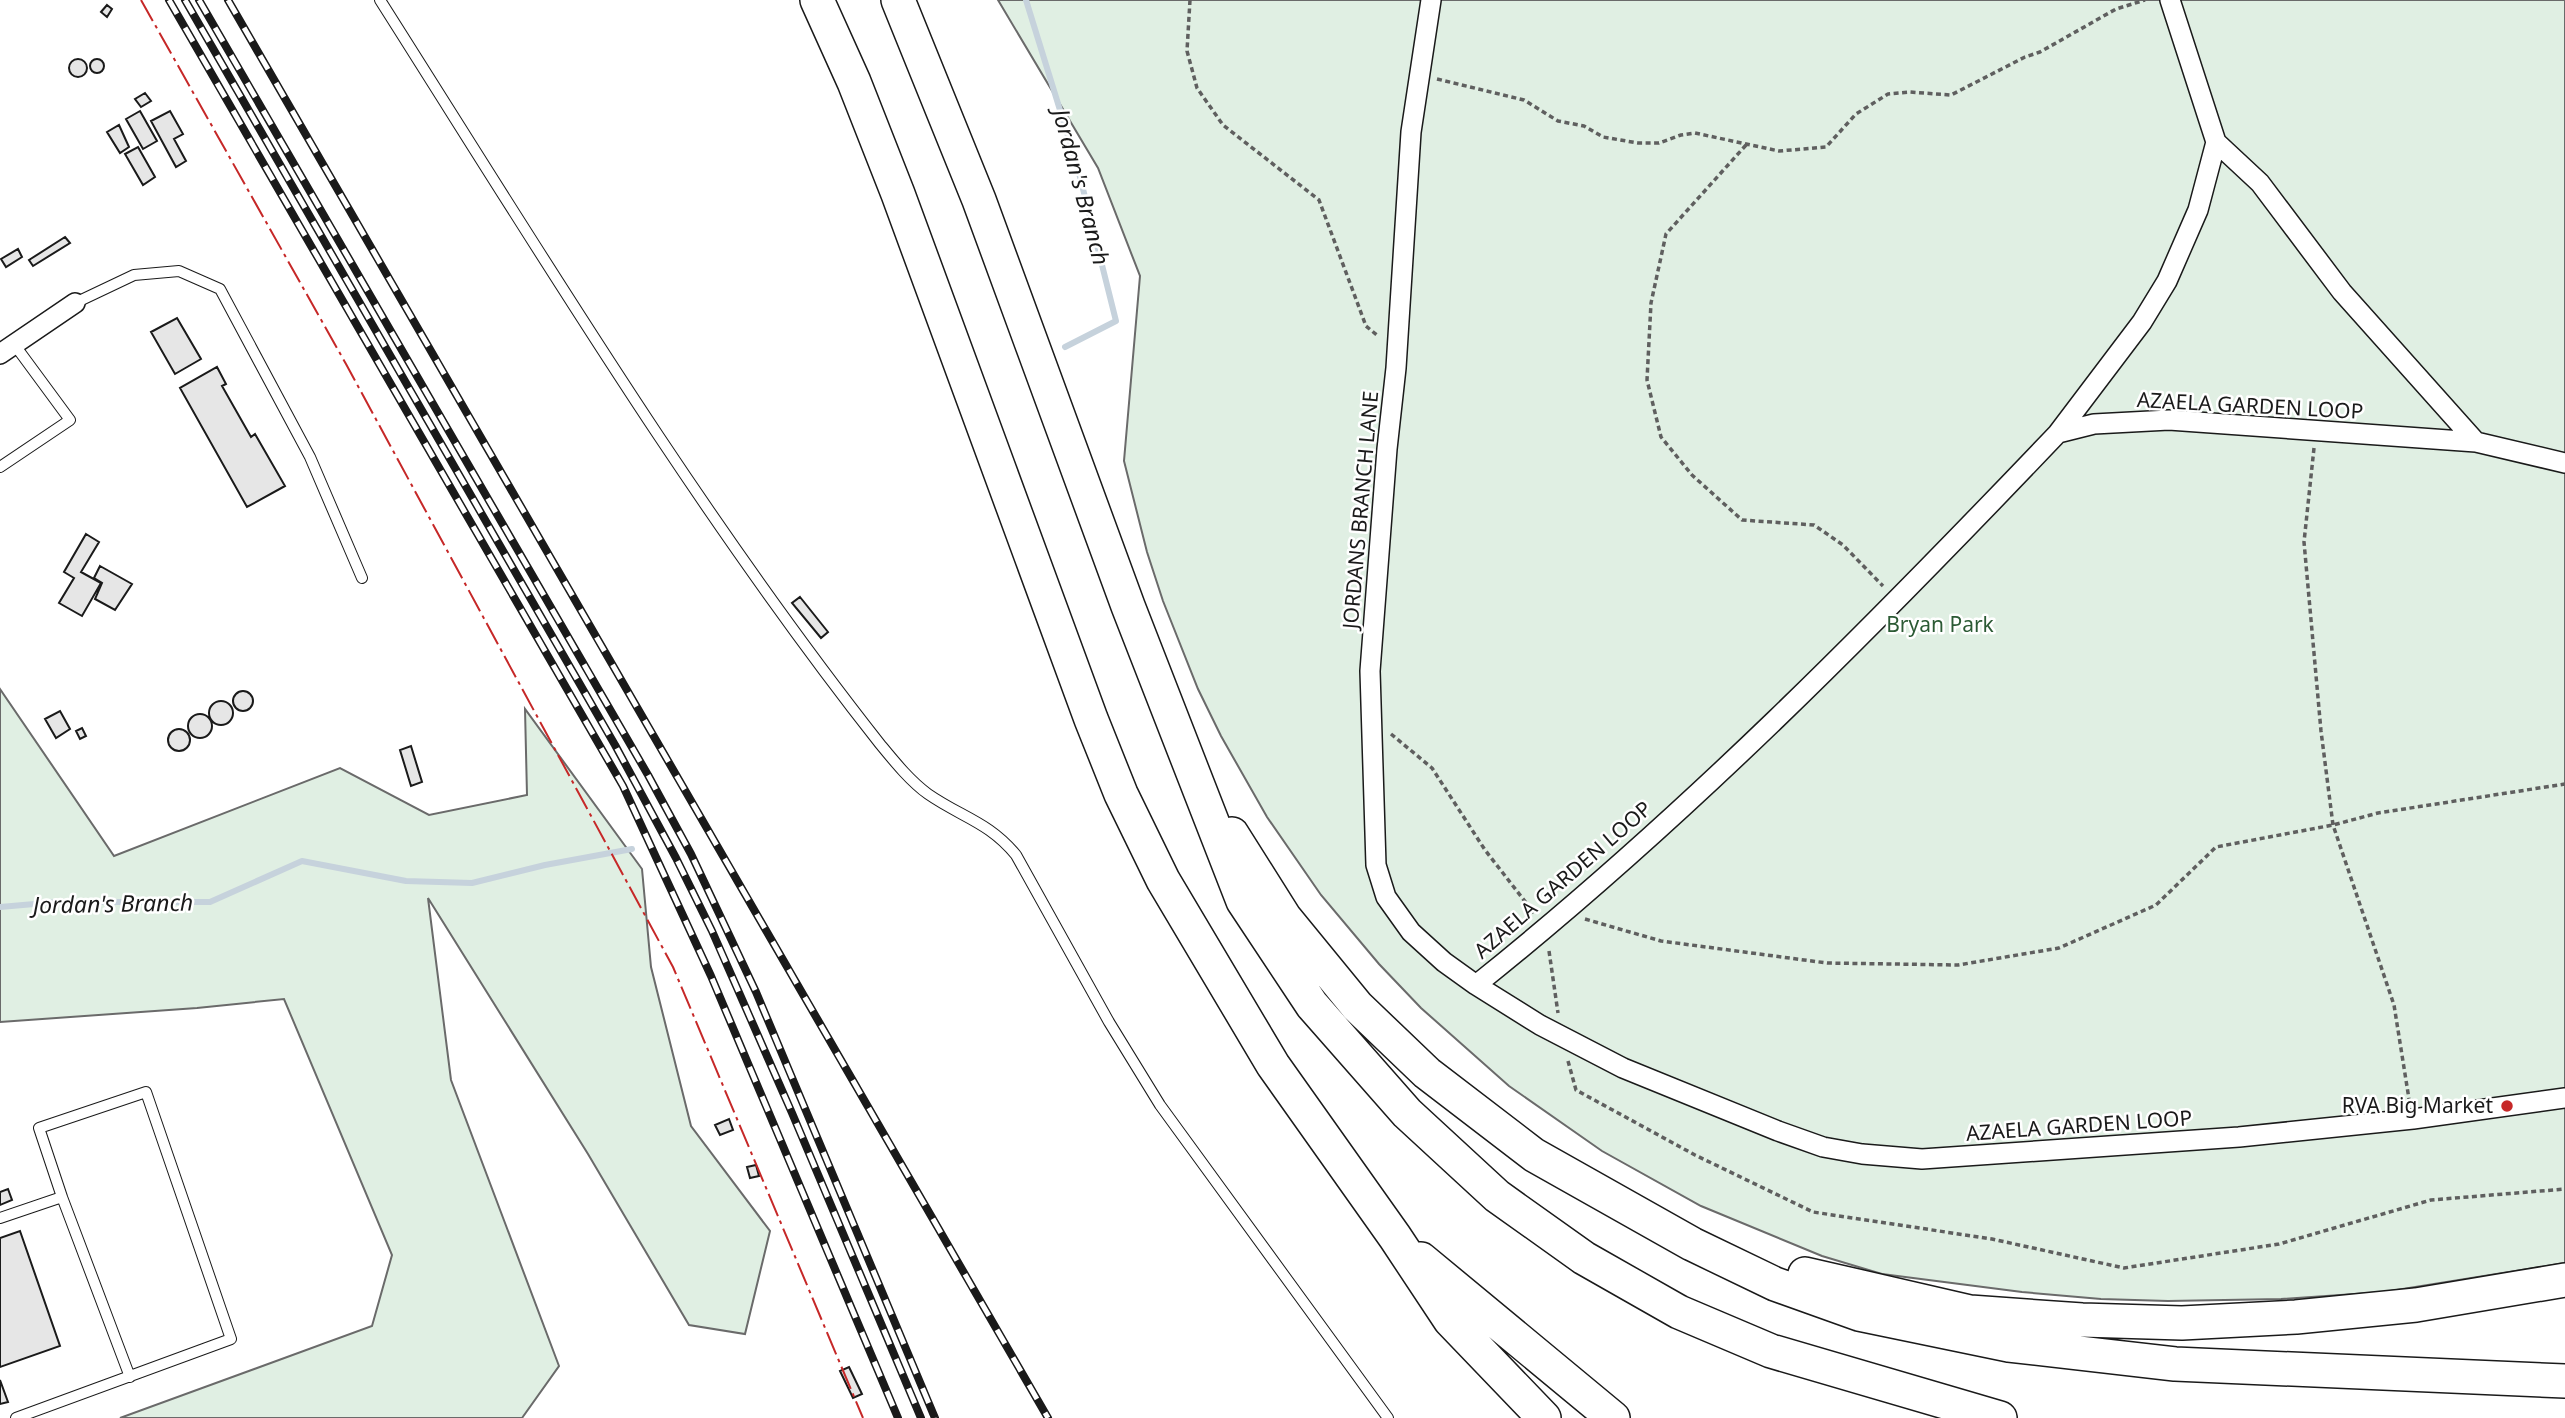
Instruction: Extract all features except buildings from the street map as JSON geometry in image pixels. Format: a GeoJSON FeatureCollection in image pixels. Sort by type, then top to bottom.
{"type":"FeatureCollection","features":[{"type":"Feature","properties":{"kind":"highway"},"geometry":{"type":"LineString","coordinates":[[817,0],[854,82],[898,194],[1121,794],[1163,880],[1273,1065],[1395,1237],[1450,1320],[1544,1418]]}},
{"type":"Feature","properties":{"kind":"highway"},"geometry":{"type":"LineString","coordinates":[[898,0],[979,200],[1188,764],[1243,901],[1312,1005],[1407,1113],[1497,1196],[1584,1258],[1679,1312],[1771,1351],[2000,1418]]}},
{"type":"Feature","properties":{"kind":"highway"},"geometry":{"type":"LineString","coordinates":[[1188,764],[1285,918],[1357,1006],[1417,1063],[1534,1155],[1692,1244],[1775,1284],[1859,1314],[2008,1345],[2175,1364],[2565,1381]]}},
{"type":"Feature","properties":{"kind":"highway"},"geometry":{"type":"LineString","coordinates":[[1395,1237],[1613,1418]]}},
{"type":"Feature","properties":{"kind":"highway"},"geometry":{"type":"LineString","coordinates":[[1692,1244],[1846,1285],[1970,1312],[2081,1320],[2182,1323],[2296,1317],[2416,1304],[2565,1280]]}},
{"type":"Feature","properties":{"kind":"street","name":"JORDANS BRANCH LANE"},"geometry":{"type":"LineString","coordinates":[[1431,0],[1411,132],[1370,671],[1376,865],[1386,897],[1411,932],[1444,962],[1476,985]]}},
{"type":"Feature","properties":{"kind":"street"},"geometry":{"type":"LineString","coordinates":[[2170,0],[2216,142],[2260,183],[2342,292],[2476,442]]}},
{"type":"Feature","properties":{"kind":"street"},"geometry":{"type":"LineString","coordinates":[[2058,433],[2142,321],[2167,281],[2199,210],[2216,142]]}},
{"type":"Feature","properties":{"kind":"street"},"geometry":{"type":"LineString","coordinates":[[7,349],[75,303]]}},
{"type":"Feature","properties":{"kind":"street","name":"AZAELA GARDEN LOOP"},"geometry":{"type":"LineString","coordinates":[[2565,463],[2476,442],[2169,420],[2094,424],[2058,433],[1898,601],[1684,805],[1546,928],[1476,985],[1562,1037],[1623,1068],[1778,1131],[1823,1147],[1862,1154],[1936,1158],[2239,1137],[2413,1119],[2565,1098]]}},
{"type":"Feature","properties":{"kind":"lane"},"geometry":{"type":"LineString","coordinates":[[380,0],[643,412],[774,602],[880,744],[915,783],[987,827],[1003,839],[1016,855],[1109,1022],[1160,1105],[1388,1418]]}},
{"type":"Feature","properties":{"kind":"lane"},"geometry":{"type":"LineString","coordinates":[[75,303],[134,275],[178,271],[220,289],[310,457],[362,578]]}},
{"type":"Feature","properties":{"kind":"lane"},"geometry":{"type":"LineString","coordinates":[[0,467],[70,420],[7,349]]}},
{"type":"Feature","properties":{"kind":"lane"},"geometry":{"type":"LineString","coordinates":[[16,1418],[130,1377],[231,1339],[146,1092],[40,1128],[62,1197],[130,1377]]}},
{"type":"Feature","properties":{"kind":"lane"},"geometry":{"type":"LineString","coordinates":[[0,1218],[62,1197]]}},
{"type":"Feature","properties":{"kind":"path"},"geometry":{"type":"LineString","coordinates":[[1190,0],[1187,51],[1196,88],[1223,125],[1319,200],[1366,326],[1395,352]]}},
{"type":"Feature","properties":{"kind":"path"},"geometry":{"type":"LineString","coordinates":[[1418,74],[1524,100],[1558,121],[1584,126],[1603,138],[1659,143],[1695,133],[1779,151],[1825,147],[1856,114],[1888,94],[1910,92],[1951,95],[2040,52],[2116,9],[2145,0]]}},
{"type":"Feature","properties":{"kind":"path"},"geometry":{"type":"LineString","coordinates":[[1746,145],[1666,234],[1651,303],[1647,380],[1661,437],[1692,475],[1742,520],[1814,525],[1843,545],[1898,601]]}},
{"type":"Feature","properties":{"kind":"path"},"geometry":{"type":"LineString","coordinates":[[2316,432],[2304,542],[2320,731],[2333,825],[2394,1005],[2413,1119]]}},
{"type":"Feature","properties":{"kind":"path"},"geometry":{"type":"LineString","coordinates":[[1372,718],[1432,768],[1485,850],[1546,928],[1562,1037],[1576,1090],[1695,1155],[1813,1213],[1992,1239],[2124,1268],[2279,1244],[2431,1200],[2565,1189]]}},
{"type":"Feature","properties":{"kind":"path"},"geometry":{"type":"LineString","coordinates":[[1563,913],[1661,941],[1827,962],[1958,965],[2059,948],[2155,905],[2216,847],[2333,825],[2378,813],[2565,784]]}},
{"type":"Feature","properties":{"kind":"green space","name":"Bryan Park"},"geometry":{"type":"Polygon","coordinates":[[[998,0],[2565,0],[2565,1263],[2384,1292],[2281,1299],[2168,1301],[2101,1299],[2022,1292],[1882,1274],[1822,1256],[1701,1206],[1602,1151],[1509,1086],[1421,1008],[1379,964],[1321,895],[1267,817],[1198,689],[1163,601],[1147,552],[1124,461],[1140,276],[1098,168],[998,0]]]}},
{"type":"Feature","properties":{"kind":"green space"},"geometry":{"type":"Polygon","coordinates":[[[0,689],[114,856],[340,768],[429,815],[527,795],[525,709],[642,869],[651,967],[691,1126],[770,1231],[745,1334],[689,1325],[588,1154],[428,898],[451,1080],[559,1366],[522,1418],[120,1418],[372,1326],[392,1255],[284,999],[0,1022],[0,689]]]}},
{"type":"Feature","properties":{"kind":"waterway","name":"Jordan's Branch"},"geometry":{"type":"LineString","coordinates":[[1026,0],[1077,165],[1116,321],[1065,347]]}},
{"type":"Feature","properties":{"kind":"waterway","name":"Jordan's Branch"},"geometry":{"type":"LineString","coordinates":[[0,907],[57,902],[210,902],[302,861],[406,881],[472,883],[545,865],[632,849]]}},
{"type":"Feature","properties":{"kind":"railway"},"geometry":{"type":"LineString","coordinates":[[169,0],[623,786],[711,976],[898,1418]]}},
{"type":"Feature","properties":{"kind":"railway"},"geometry":{"type":"LineString","coordinates":[[185,0],[615,745],[676,858],[712,931],[792,1113],[921,1418]]}},
{"type":"Feature","properties":{"kind":"railway"},"geometry":{"type":"LineString","coordinates":[[199,0],[648,775],[691,854],[756,992],[935,1418]]}},
{"type":"Feature","properties":{"kind":"railway"},"geometry":{"type":"LineString","coordinates":[[228,0],[1048,1418]]}},
{"type":"Feature","properties":{"kind":"power"},"geometry":{"type":"LineString","coordinates":[[141,0],[346,364],[673,967],[863,1418]]}},
{"type":"Feature","properties":{"kind":"place","name":"RVA Big Market"},"geometry":{"type":"Point","coordinates":[2507,1106]}}]}
